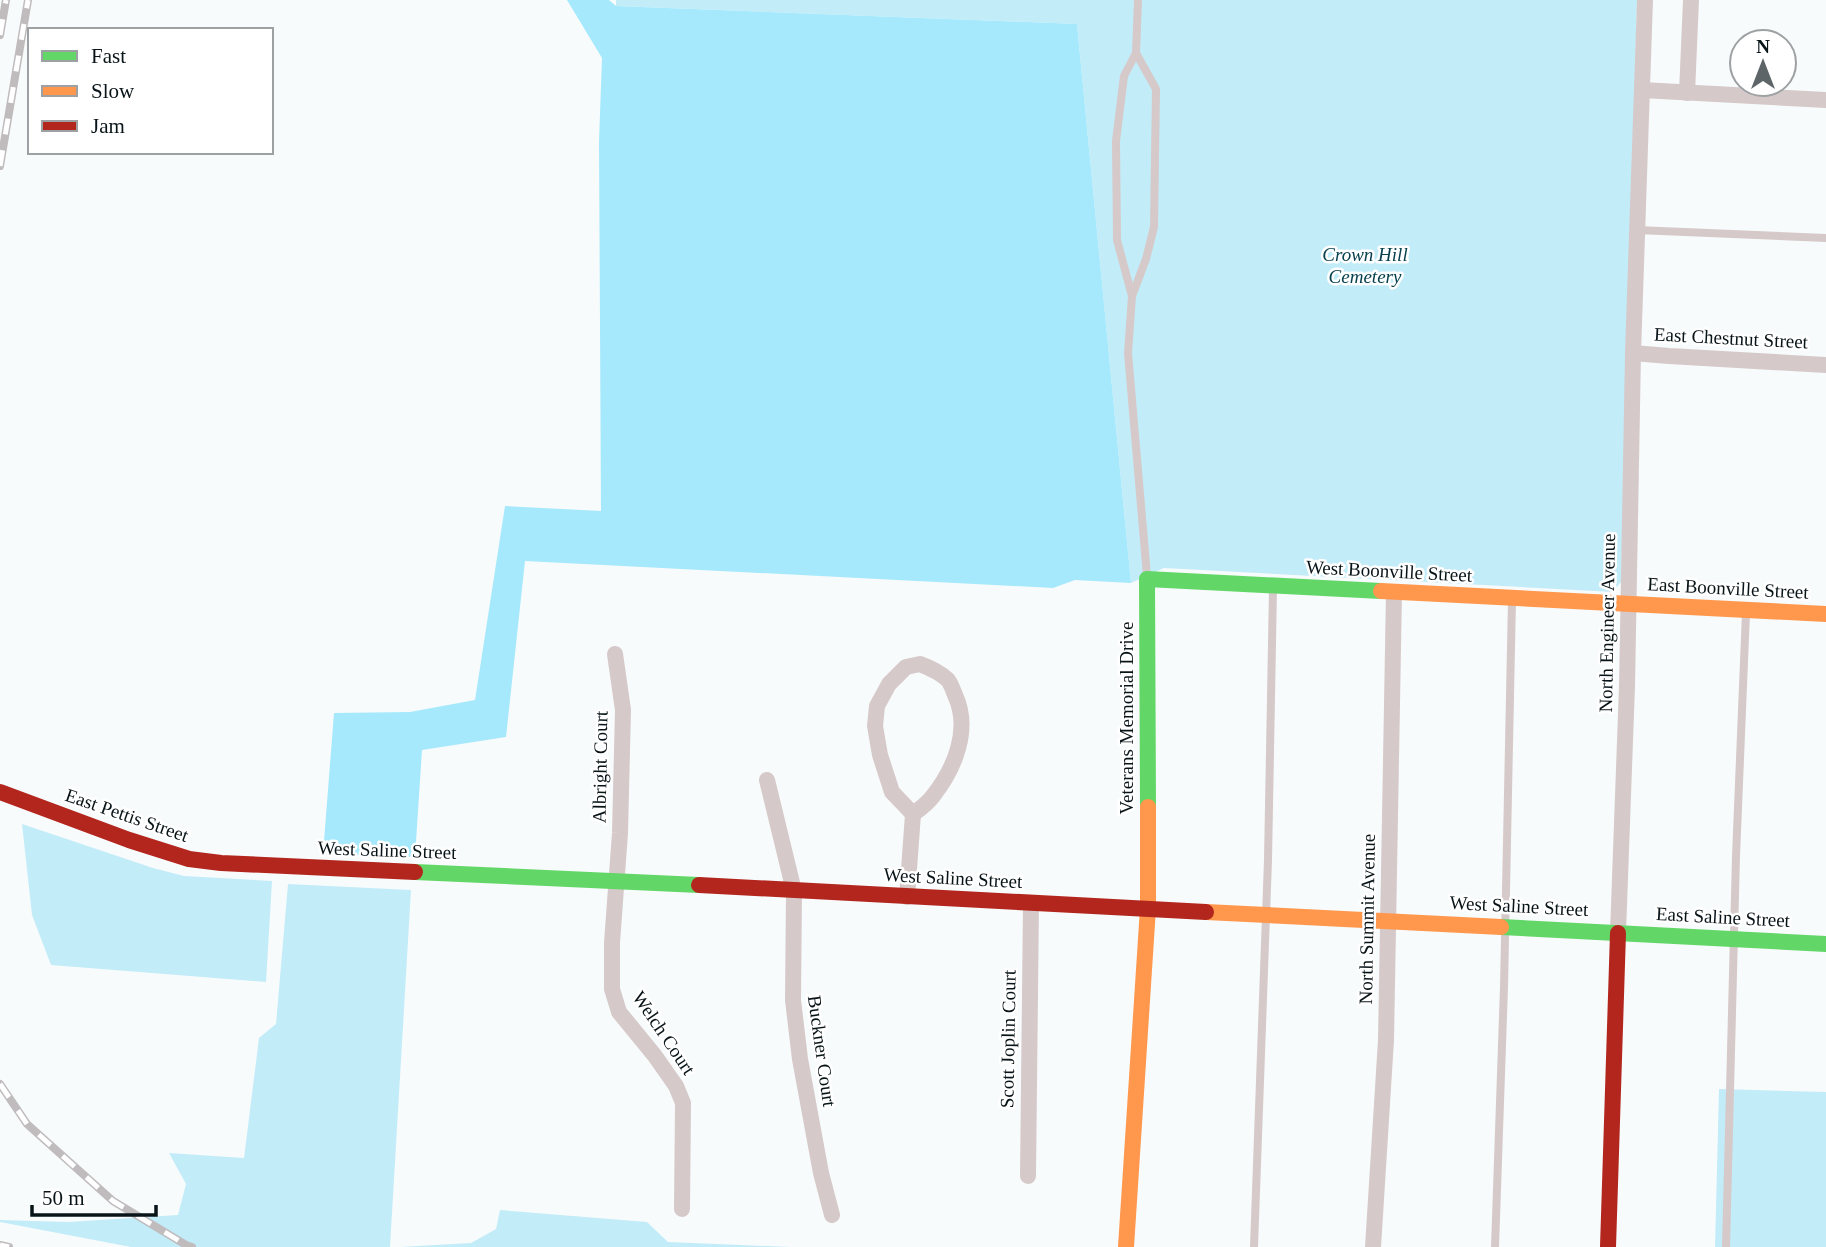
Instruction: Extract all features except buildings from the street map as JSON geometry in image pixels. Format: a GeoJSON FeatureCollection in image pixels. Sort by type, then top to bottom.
{"type":"FeatureCollection","features":[{"type":"Feature","properties":{"kind":"street","name":"North Engineer Avenue"},"geometry":{"type":"LineString","coordinates":[[1608,1247],[1645,0]]}},
{"type":"Feature","properties":{"kind":"street"},"geometry":{"type":"LineString","coordinates":[[1688,93],[1691,0]]}},
{"type":"Feature","properties":{"kind":"street"},"geometry":{"type":"LineString","coordinates":[[1642,90],[1826,100]]}},
{"type":"Feature","properties":{"kind":"street","name":"East Chestnut Street"},"geometry":{"type":"LineString","coordinates":[[1633,353],[1826,365]]}},
{"type":"Feature","properties":{"kind":"street","name":"West Boonville Street"},"geometry":{"type":"LineString","coordinates":[[1147,579],[1628,604]]}},
{"type":"Feature","properties":{"kind":"street","name":"Veterans Memorial Drive"},"geometry":{"type":"LineString","coordinates":[[1126,1247],[1148,908],[1147,579]]}},
{"type":"Feature","properties":{"kind":"street","name":"North Summit Avenue"},"geometry":{"type":"LineString","coordinates":[[1373,1247],[1386,1040],[1394,592]]}},
{"type":"Feature","properties":{"kind":"street","name":"East Boonville Street"},"geometry":{"type":"LineString","coordinates":[[1628,604],[1826,614]]}},
{"type":"Feature","properties":{"kind":"street","name":"Albright Court"},"geometry":{"type":"LineString","coordinates":[[615,654],[623,710],[616,881]]}},
{"type":"Feature","properties":{"kind":"street"},"geometry":{"type":"LineString","coordinates":[[907,897],[913,814],[932,798],[950,770],[958,749],[962,726],[961,708],[949,681],[920,663],[906,667],[889,684],[877,706],[874,726],[892,792],[913,814]]}},
{"type":"Feature","properties":{"kind":"street","name":"Buckner Court"},"geometry":{"type":"LineString","coordinates":[[767,780],[794,891],[793,1000],[800,1059],[821,1173],[832,1215]]}},
{"type":"Feature","properties":{"kind":"street","name":"East Pettis Street"},"geometry":{"type":"LineString","coordinates":[[0,792],[128,840],[188,859],[285,866]]}},
{"type":"Feature","properties":{"kind":"street","name":"West Saline Street"},"geometry":{"type":"LineString","coordinates":[[285,866],[1618,933]]}},
{"type":"Feature","properties":{"kind":"street","name":"Welch Court"},"geometry":{"type":"LineString","coordinates":[[616,881],[612,989],[619,1012],[655,1056],[676,1086],[683,1103],[682,1209]]}},
{"type":"Feature","properties":{"kind":"street","name":"Scott Joplin Court"},"geometry":{"type":"LineString","coordinates":[[1028,1176],[1031,903]]}},
{"type":"Feature","properties":{"kind":"street","name":"East Saline Street"},"geometry":{"type":"LineString","coordinates":[[1618,933],[1826,944]]}},
{"type":"Feature","properties":{"kind":"lane","name":"Veterans Memorial Drive"},"geometry":{"type":"LineString","coordinates":[[1132,296],[1116,240],[1116,141],[1124,76],[1136,53],[1138,0]]}},
{"type":"Feature","properties":{"kind":"lane","name":"Veterans Memorial Drive"},"geometry":{"type":"LineString","coordinates":[[1136,53],[1156,89],[1154,227],[1132,296],[1128,353],[1147,579]]}},
{"type":"Feature","properties":{"kind":"lane"},"geometry":{"type":"LineString","coordinates":[[1637,230],[1826,238]]}},
{"type":"Feature","properties":{"kind":"lane"},"geometry":{"type":"LineString","coordinates":[[1254,1247],[1266,914],[1273,586]]}},
{"type":"Feature","properties":{"kind":"lane"},"geometry":{"type":"LineString","coordinates":[[1495,1247],[1505,927],[1511,598]]}},
{"type":"Feature","properties":{"kind":"lane"},"geometry":{"type":"LineString","coordinates":[[1726,1247],[1734,939],[1747,610]]}},
{"type":"Feature","properties":{"kind":"green space","name":"Crown Hill Cemetery"},"geometry":{"type":"Polygon","coordinates":[[[616,0],[1637,0],[1621,582],[1613,592],[1164,568],[1131,583],[1077,24],[616,6],[616,0]]]}},
{"type":"Feature","properties":{"kind":"green space"},"geometry":{"type":"Polygon","coordinates":[[[22,824],[184,876],[272,881],[266,982],[51,965],[32,915],[22,824]]]}},
{"type":"Feature","properties":{"kind":"green space"},"geometry":{"type":"Polygon","coordinates":[[[288,884],[411,890],[390,1247],[131,1247],[0,1222],[68,1222],[178,1215],[186,1184],[169,1153],[244,1158],[259,1038],[276,1024],[288,884]]]}},
{"type":"Feature","properties":{"kind":"green space"},"geometry":{"type":"Polygon","coordinates":[[[1719,1089],[1826,1092],[1826,1247],[1715,1247],[1719,1089]]]}},
{"type":"Feature","properties":{"kind":"green space"},"geometry":{"type":"Polygon","coordinates":[[[500,1210],[647,1222],[668,1242],[791,1247],[400,1247],[471,1243],[496,1229],[500,1210]]]}},
{"type":"Feature","properties":{"kind":"shaded area"},"geometry":{"type":"Polygon","coordinates":[[[567,0],[609,0],[616,6],[1077,24],[1131,583],[1075,580],[1053,588],[525,561],[506,737],[422,750],[415,857],[323,854],[334,713],[410,712],[475,700],[505,506],[601,511],[599,141],[602,58],[567,0]]]}},
{"type":"Feature","properties":{"kind":"railway"},"geometry":{"type":"LineString","coordinates":[[0,35],[6,0]]}},
{"type":"Feature","properties":{"kind":"railway"},"geometry":{"type":"LineString","coordinates":[[0,166],[28,0]]}},
{"type":"Feature","properties":{"kind":"railway"},"geometry":{"type":"LineString","coordinates":[[0,1084],[27,1124],[113,1201],[192,1247]]}},
{"type":"Feature","properties":{"kind":"railway"},"geometry":{"type":"LineString","coordinates":[[0,1245],[9,1247]]}},
{"type":"Feature","properties":{"kind":"traffic: fast"},"geometry":{"type":"LineString","coordinates":[[1148,807],[1147,579],[1381,591]]}},
{"type":"Feature","properties":{"kind":"traffic: fast"},"geometry":{"type":"LineString","coordinates":[[415,872],[699,885]]}},
{"type":"Feature","properties":{"kind":"traffic: fast"},"geometry":{"type":"LineString","coordinates":[[1501,927],[1826,944]]}},
{"type":"Feature","properties":{"kind":"traffic: slow"},"geometry":{"type":"LineString","coordinates":[[1381,591],[1826,614]]}},
{"type":"Feature","properties":{"kind":"traffic: slow"},"geometry":{"type":"LineString","coordinates":[[1126,1247],[1148,908],[1148,807]]}},
{"type":"Feature","properties":{"kind":"traffic: slow"},"geometry":{"type":"LineString","coordinates":[[1206,912],[1501,927]]}},
{"type":"Feature","properties":{"kind":"traffic: jam"},"geometry":{"type":"LineString","coordinates":[[0,792],[129,840],[189,859],[221,863],[415,872]]}},
{"type":"Feature","properties":{"kind":"traffic: jam"},"geometry":{"type":"LineString","coordinates":[[699,885],[1206,912]]}},
{"type":"Feature","properties":{"kind":"traffic: jam"},"geometry":{"type":"LineString","coordinates":[[1608,1247],[1618,933]]}}]}
